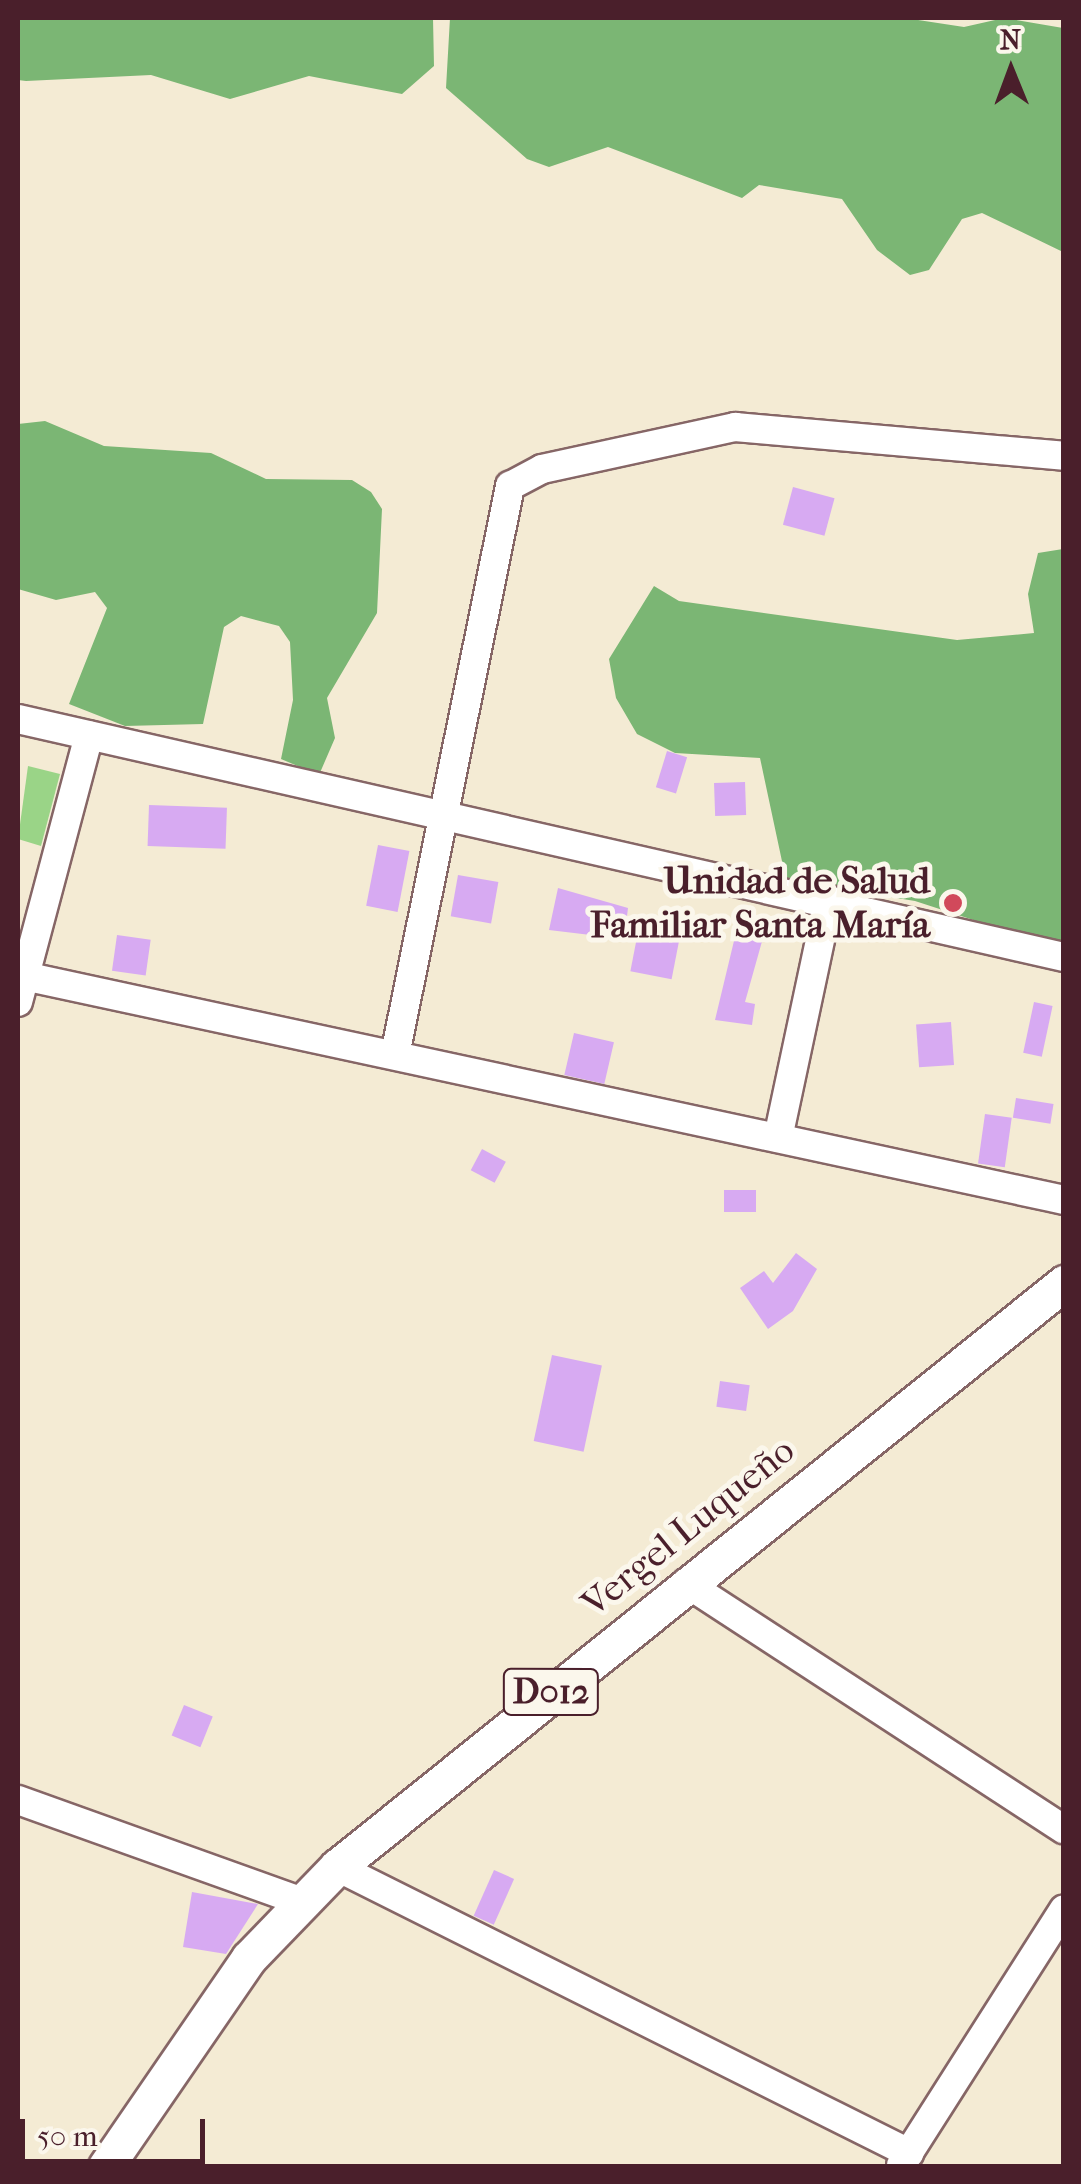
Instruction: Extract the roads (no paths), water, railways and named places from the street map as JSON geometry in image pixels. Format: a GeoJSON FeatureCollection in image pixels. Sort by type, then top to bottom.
{"type":"FeatureCollection","features":[{"type":"Feature","properties":{"kind":"main road","name":"Vergel Luqueño"},"geometry":{"type":"LineString","coordinates":[[106,2166],[196,2029],[300,1901],[686,1582],[1064,1282]]}},
{"type":"Feature","properties":{"kind":"street"},"geometry":{"type":"LineString","coordinates":[[395,1055],[503,504],[521,477],[750,426],[1064,456]]}},
{"type":"Feature","properties":{"kind":"street"},"geometry":{"type":"LineString","coordinates":[[18,719],[829,898],[1064,957]]}},
{"type":"Feature","properties":{"kind":"street"},"geometry":{"type":"LineString","coordinates":[[89,735],[21,989],[395,1055],[1064,1200]]}},
{"type":"Feature","properties":{"kind":"street"},"geometry":{"type":"LineString","coordinates":[[778,1138],[829,898]]}},
{"type":"Feature","properties":{"kind":"street"},"geometry":{"type":"LineString","coordinates":[[686,1582],[1064,1829]]}},
{"type":"Feature","properties":{"kind":"street"},"geometry":{"type":"LineString","coordinates":[[18,1800],[300,1901]]}},
{"type":"Feature","properties":{"kind":"street"},"geometry":{"type":"LineString","coordinates":[[337,1867],[904,2160],[1064,1910]]}},
{"type":"Feature","properties":{"kind":"place","name":"Unidad de Salud Familiar Santa María"},"geometry":{"type":"Point","coordinates":[953,903]}}]}
